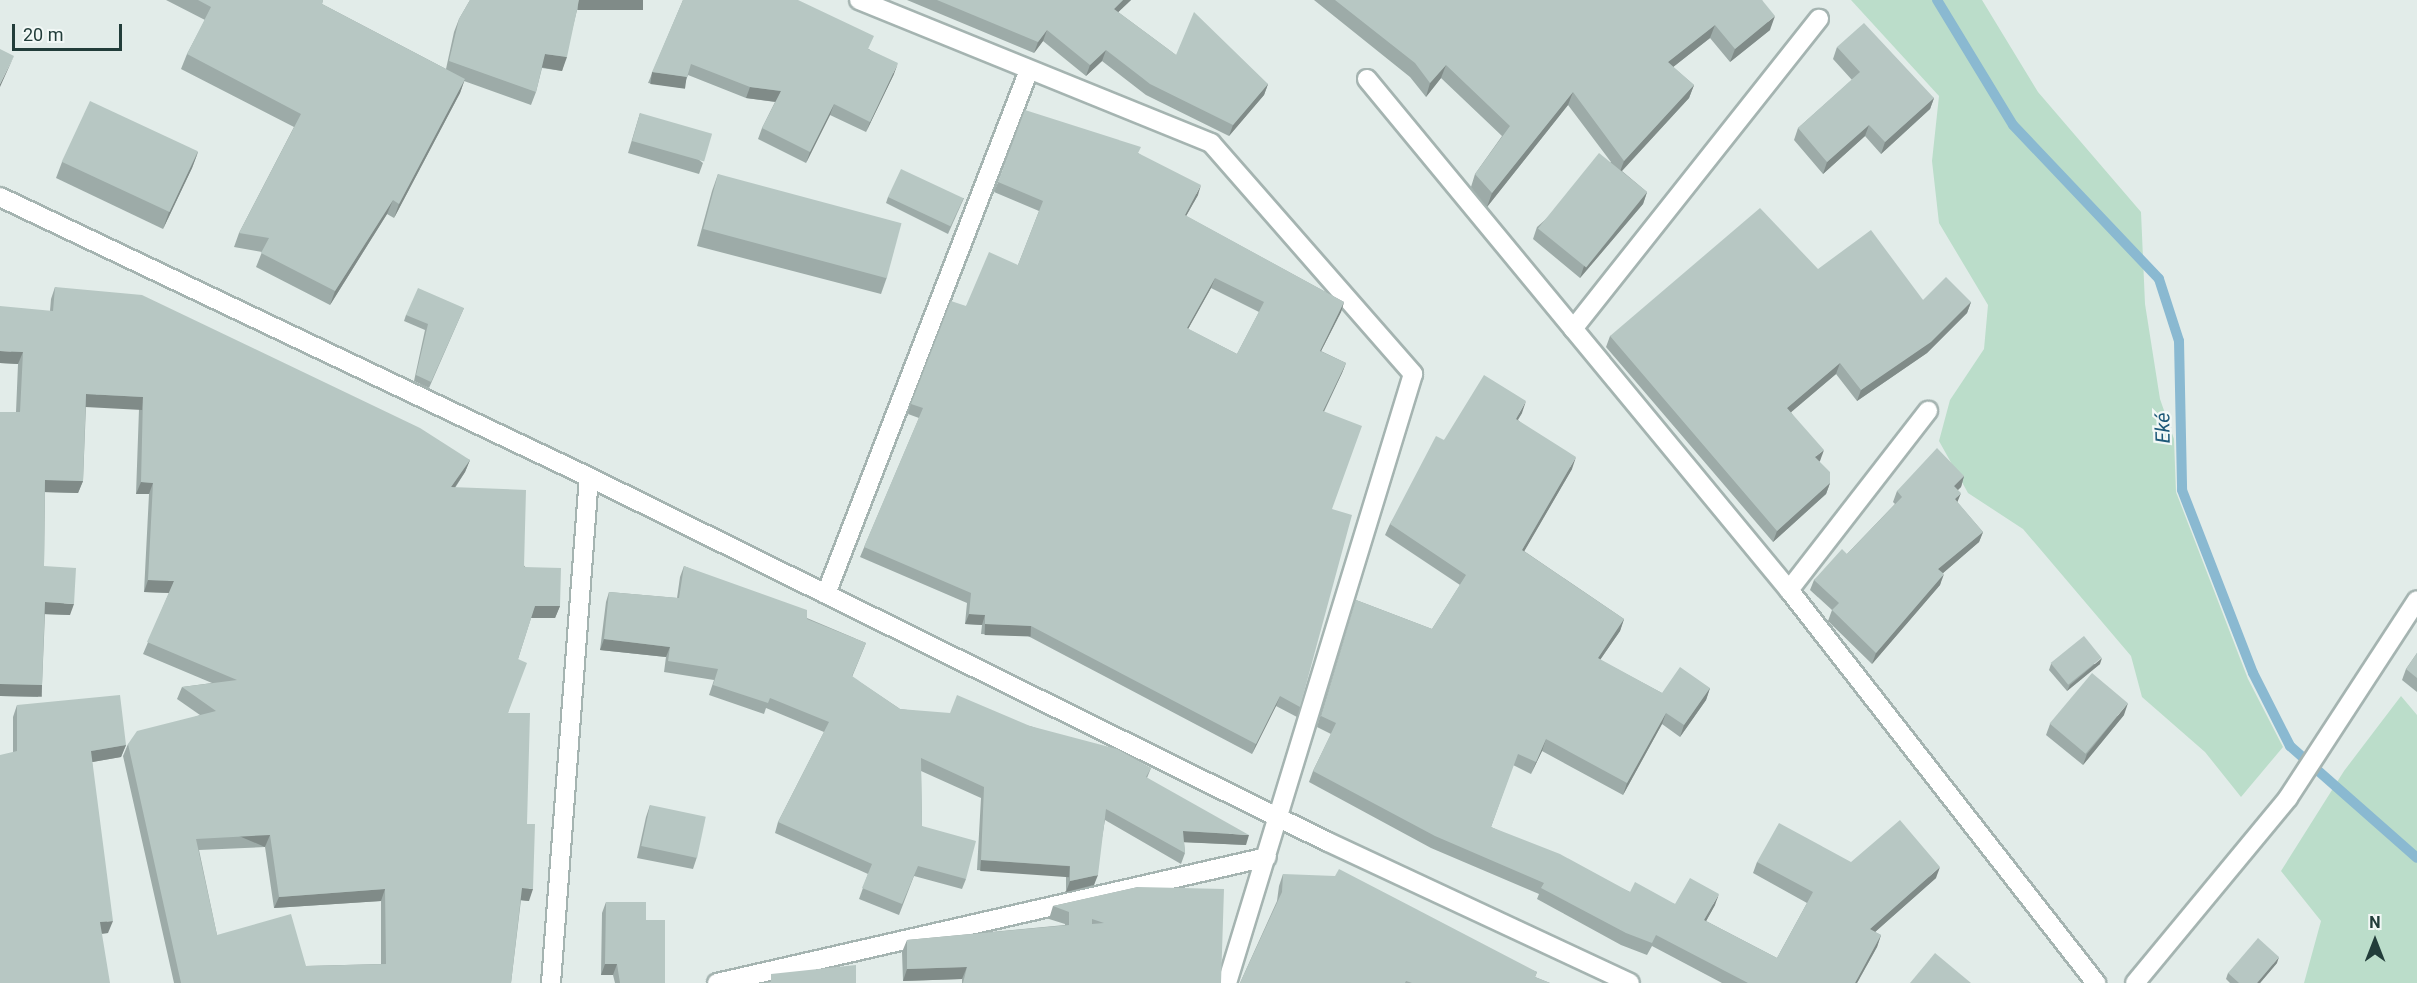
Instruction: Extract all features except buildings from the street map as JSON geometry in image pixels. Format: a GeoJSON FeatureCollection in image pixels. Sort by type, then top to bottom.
{"type":"FeatureCollection","features":[{"type":"Feature","properties":{"kind":"street"},"geometry":{"type":"LineString","coordinates":[[860,0],[1211,143],[1413,374],[1227,983]]}},
{"type":"Feature","properties":{"kind":"street"},"geometry":{"type":"LineString","coordinates":[[1573,329],[1819,19]]}},
{"type":"Feature","properties":{"kind":"street"},"geometry":{"type":"LineString","coordinates":[[826,594],[1029,70]]}},
{"type":"Feature","properties":{"kind":"street"},"geometry":{"type":"LineString","coordinates":[[1367,80],[1788,590],[2096,983]]}},
{"type":"Feature","properties":{"kind":"street"},"geometry":{"type":"LineString","coordinates":[[0,197],[589,477],[1279,818],[1630,983]]}},
{"type":"Feature","properties":{"kind":"street"},"geometry":{"type":"LineString","coordinates":[[1788,590],[1928,411]]}},
{"type":"Feature","properties":{"kind":"street"},"geometry":{"type":"LineString","coordinates":[[551,983],[589,477]]}},
{"type":"Feature","properties":{"kind":"street"},"geometry":{"type":"LineString","coordinates":[[2135,983],[2288,798],[2349,699],[2411,621],[2417,600]]}},
{"type":"Feature","properties":{"kind":"street"},"geometry":{"type":"LineString","coordinates":[[717,983],[1267,857]]}},
{"type":"Feature","properties":{"kind":"green space"},"geometry":{"type":"Polygon","coordinates":[[[1851,0],[1982,0],[2038,92],[2141,212],[2145,304],[2160,399],[2174,439],[2176,492],[2248,679],[2283,747],[2241,797],[2205,752],[2142,697],[2131,656],[2023,529],[1968,493],[1939,441],[1950,400],[1984,349],[1988,305],[1939,223],[1932,161],[1939,96],[1851,0]]]}},
{"type":"Feature","properties":{"kind":"green space"},"geometry":{"type":"Polygon","coordinates":[[[2401,696],[2417,715],[2417,983],[2304,983],[2321,921],[2281,871],[2344,771],[2401,696]]]}},
{"type":"Feature","properties":{"kind":"waterway","name":"Eké"},"geometry":{"type":"LineString","coordinates":[[1937,0],[2013,125],[2159,279],[2179,341],[2182,490],[2253,673],[2290,746],[2417,858]]}}]}
